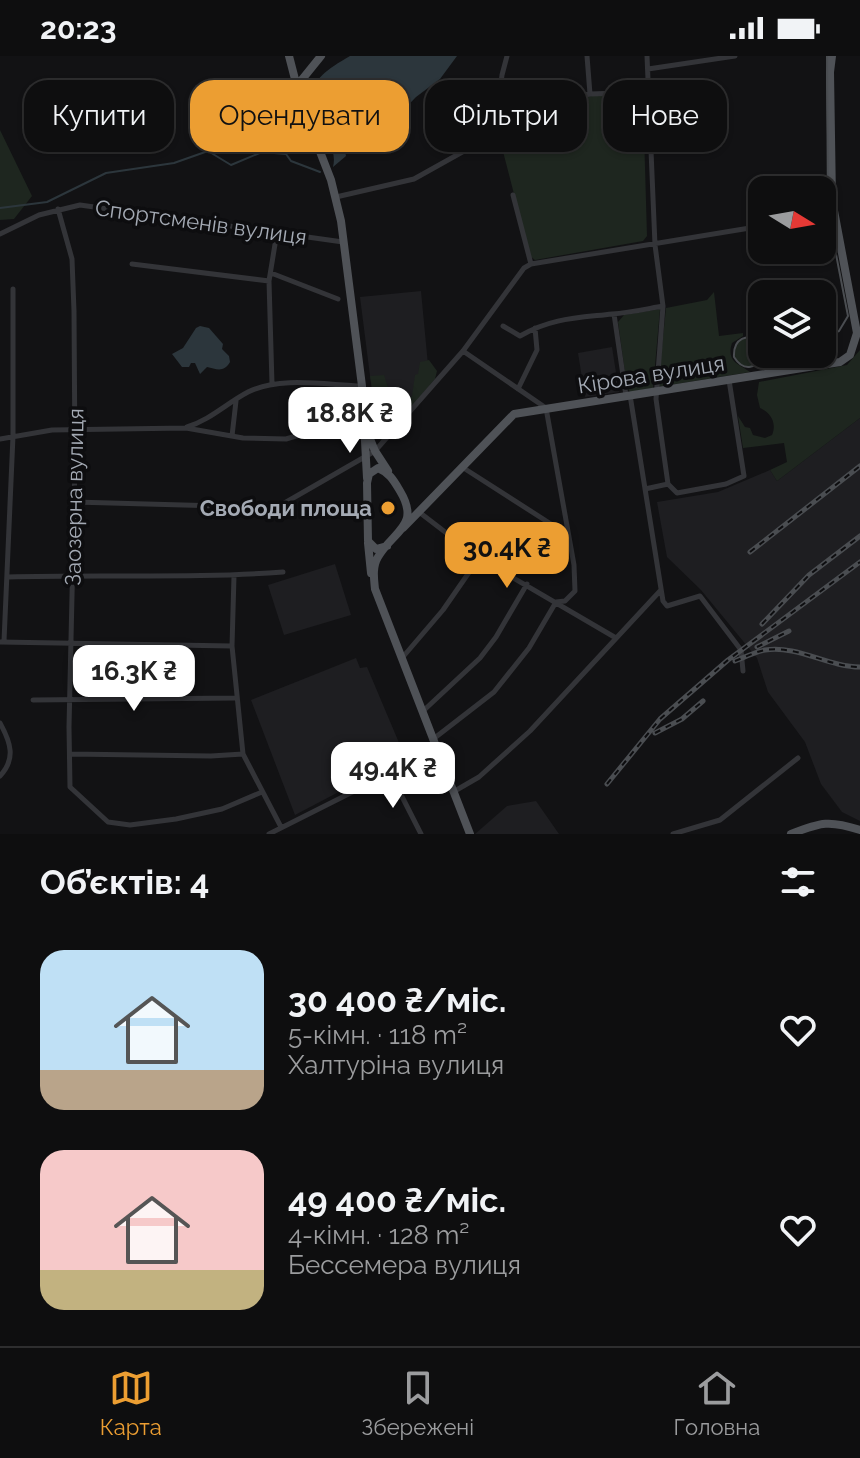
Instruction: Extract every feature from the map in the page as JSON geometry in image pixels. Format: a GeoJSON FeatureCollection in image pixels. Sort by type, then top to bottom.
{"type":"FeatureCollection","features":[{"type":"Feature","properties":{"kind":"main road"},"geometry":{"type":"LineString","coordinates":[[289,56],[295,80]]}},
{"type":"Feature","properties":{"kind":"main road"},"geometry":{"type":"LineString","coordinates":[[302,80],[321,56]]}},
{"type":"Feature","properties":{"kind":"main road","name":"Кірова вулиця"},"geometry":{"type":"LineString","coordinates":[[832,56],[832,176]]}},
{"type":"Feature","properties":{"kind":"main road"},"geometry":{"type":"LineString","coordinates":[[319,152],[336,197],[362,386],[370,571],[470,834]]}},
{"type":"Feature","properties":{"kind":"main road","name":"Кірова вулиця"},"geometry":{"type":"LineString","coordinates":[[375,589],[375,563],[387,546],[511,416],[840,362],[850,355],[857,333],[836,227]]}},
{"type":"Feature","properties":{"kind":"main road"},"geometry":{"type":"LineString","coordinates":[[365,426],[375,451],[403,496],[409,512],[403,528]]}},
{"type":"Feature","properties":{"kind":"main road"},"geometry":{"type":"LineString","coordinates":[[367,483],[369,474],[375,469],[390,475]]}},
{"type":"Feature","properties":{"kind":"main road"},"geometry":{"type":"LineString","coordinates":[[403,496],[414,502],[429,501]]}},
{"type":"Feature","properties":{"kind":"main road"},"geometry":{"type":"LineString","coordinates":[[368,541],[376,549],[387,546]]}},
{"type":"Feature","properties":{"kind":"main road"},"geometry":{"type":"LineString","coordinates":[[791,834],[833,822],[860,830]]}},
{"type":"Feature","properties":{"kind":"street"},"geometry":{"type":"LineString","coordinates":[[502,80],[507,56]]}},
{"type":"Feature","properties":{"kind":"street"},"geometry":{"type":"LineString","coordinates":[[587,56],[590,94]]}},
{"type":"Feature","properties":{"kind":"street"},"geometry":{"type":"LineString","coordinates":[[647,56],[649,80]]}},
{"type":"Feature","properties":{"kind":"street"},"geometry":{"type":"LineString","coordinates":[[648,69],[735,56]]}},
{"type":"Feature","properties":{"kind":"street"},"geometry":{"type":"LineString","coordinates":[[336,197],[414,179],[541,108],[568,98],[603,94]]}},
{"type":"Feature","properties":{"kind":"street"},"geometry":{"type":"LineString","coordinates":[[652,152],[655,245],[663,306],[656,390],[668,484],[677,493],[726,484],[744,476],[729,380]]}},
{"type":"Feature","properties":{"kind":"street"},"geometry":{"type":"LineString","coordinates":[[513,195],[531,264]]}},
{"type":"Feature","properties":{"kind":"street","name":"Спортсменів вулиця"},"geometry":{"type":"LineString","coordinates":[[0,234],[39,215],[80,205],[344,242]]}},
{"type":"Feature","properties":{"kind":"street","name":"Заозерна вулиця"},"geometry":{"type":"LineString","coordinates":[[58,209],[72,259],[75,429],[70,787],[108,822],[130,825],[222,809],[262,792]]}},
{"type":"Feature","properties":{"kind":"street"},"geometry":{"type":"LineString","coordinates":[[74,502],[281,505],[375,451],[463,351],[518,273],[531,264],[748,228]]}},
{"type":"Feature","properties":{"kind":"street"},"geometry":{"type":"LineString","coordinates":[[272,384],[269,281],[277,232]]}},
{"type":"Feature","properties":{"kind":"street"},"geometry":{"type":"LineString","coordinates":[[132,264],[269,281]]}},
{"type":"Feature","properties":{"kind":"street"},"geometry":{"type":"LineString","coordinates":[[271,273],[338,299]]}},
{"type":"Feature","properties":{"kind":"street"},"geometry":{"type":"LineString","coordinates":[[13,289],[13,436],[8,577],[2,642],[232,646]]}},
{"type":"Feature","properties":{"kind":"street"},"geometry":{"type":"LineString","coordinates":[[503,326],[520,336],[540,324],[663,306]]}},
{"type":"Feature","properties":{"kind":"street"},"geometry":{"type":"LineString","coordinates":[[614,314],[660,590],[667,606],[700,596],[741,650],[743,671]]}},
{"type":"Feature","properties":{"kind":"street"},"geometry":{"type":"LineString","coordinates":[[518,389],[537,350],[535,328]]}},
{"type":"Feature","properties":{"kind":"street"},"geometry":{"type":"LineString","coordinates":[[463,351],[546,408],[569,536],[575,591],[565,601],[556,602]]}},
{"type":"Feature","properties":{"kind":"street"},"geometry":{"type":"LineString","coordinates":[[186,428],[200,423],[249,392],[272,384],[362,386]]}},
{"type":"Feature","properties":{"kind":"street"},"geometry":{"type":"LineString","coordinates":[[232,436],[236,400]]}},
{"type":"Feature","properties":{"kind":"street"},"geometry":{"type":"LineString","coordinates":[[0,439],[75,429],[186,428],[243,438],[286,439],[364,415]]}},
{"type":"Feature","properties":{"kind":"street"},"geometry":{"type":"LineString","coordinates":[[200,423],[201,432]]}},
{"type":"Feature","properties":{"kind":"street"},"geometry":{"type":"LineString","coordinates":[[201,432],[243,438]]}},
{"type":"Feature","properties":{"kind":"street"},"geometry":{"type":"LineString","coordinates":[[461,467],[569,536]]}},
{"type":"Feature","properties":{"kind":"street"},"geometry":{"type":"LineString","coordinates":[[645,489],[668,484]]}},
{"type":"Feature","properties":{"kind":"street"},"geometry":{"type":"LineString","coordinates":[[418,512],[479,558],[616,638]]}},
{"type":"Feature","properties":{"kind":"street"},"geometry":{"type":"LineString","coordinates":[[402,659],[443,610],[479,558]]}},
{"type":"Feature","properties":{"kind":"street"},"geometry":{"type":"LineString","coordinates":[[8,577],[234,576],[283,572]]}},
{"type":"Feature","properties":{"kind":"street"},"geometry":{"type":"LineString","coordinates":[[234,576],[232,646],[243,754],[281,827]]}},
{"type":"Feature","properties":{"kind":"street"},"geometry":{"type":"LineString","coordinates":[[422,712],[480,658],[527,584]]}},
{"type":"Feature","properties":{"kind":"street"},"geometry":{"type":"LineString","coordinates":[[452,792],[479,777],[530,731],[660,590]]}},
{"type":"Feature","properties":{"kind":"street"},"geometry":{"type":"LineString","coordinates":[[432,740],[494,692],[529,648],[556,602]]}},
{"type":"Feature","properties":{"kind":"street"},"geometry":{"type":"LineString","coordinates":[[33,700],[235,698]]}},
{"type":"Feature","properties":{"kind":"street"},"geometry":{"type":"LineString","coordinates":[[0,723],[11,752],[10,764],[0,776]]}},
{"type":"Feature","properties":{"kind":"street"},"geometry":{"type":"LineString","coordinates":[[269,834],[436,750]]}},
{"type":"Feature","properties":{"kind":"street"},"geometry":{"type":"LineString","coordinates":[[70,754],[243,754]]}},
{"type":"Feature","properties":{"kind":"street"},"geometry":{"type":"LineString","coordinates":[[673,834],[720,820],[798,758]]}},
{"type":"Feature","properties":{"kind":"street"},"geometry":{"type":"LineString","coordinates":[[390,773],[421,834]]}},
{"type":"Feature","properties":{"kind":"shaded area"},"geometry":{"type":"Polygon","coordinates":[[[350,56],[457,56],[439,80],[425,80],[425,90],[409,104],[409,80],[319,80],[350,56]]]}},
{"type":"Feature","properties":{"kind":"shaded area"},"geometry":{"type":"Polygon","coordinates":[[[603,95],[603,152],[645,152],[647,236],[643,241],[535,260],[530,256],[503,152],[587,152],[587,97],[603,95]]]}},
{"type":"Feature","properties":{"kind":"shaded area"},"geometry":{"type":"Polygon","coordinates":[[[0,130],[32,196],[14,219],[0,220],[0,130]]]}},
{"type":"Feature","properties":{"kind":"shaded area"},"geometry":{"type":"Polygon","coordinates":[[[332,152],[345,152],[346,156],[333,167],[332,152]]]}},
{"type":"Feature","properties":{"kind":"shaded area"},"geometry":{"type":"Polygon","coordinates":[[[421,291],[430,386],[377,431],[360,297],[421,291]]]}},
{"type":"Feature","properties":{"kind":"shaded area"},"geometry":{"type":"Polygon","coordinates":[[[714,292],[719,336],[743,333],[732,343],[731,354],[735,362],[750,372],[658,387],[666,308],[707,300],[714,292]]]}},
{"type":"Feature","properties":{"kind":"shaded area"},"geometry":{"type":"Polygon","coordinates":[[[660,309],[653,388],[630,392],[618,322],[624,315],[660,309]]]}},
{"type":"Feature","properties":{"kind":"shaded area"},"geometry":{"type":"Polygon","coordinates":[[[200,326],[209,328],[223,344],[222,349],[230,362],[225,368],[207,367],[200,374],[195,363],[182,367],[172,354],[183,348],[200,326]]]}},
{"type":"Feature","properties":{"kind":"shaded area"},"geometry":{"type":"Polygon","coordinates":[[[748,337],[748,367],[735,358],[735,346],[748,337]]]}},
{"type":"Feature","properties":{"kind":"shaded area"},"geometry":{"type":"Polygon","coordinates":[[[612,347],[619,392],[585,397],[578,353],[612,347]]]}},
{"type":"Feature","properties":{"kind":"shaded area"},"geometry":{"type":"Polygon","coordinates":[[[860,350],[860,418],[777,481],[770,470],[787,462],[784,443],[743,448],[738,416],[753,435],[765,438],[772,435],[772,419],[760,408],[757,395],[759,382],[847,365],[860,350]]]}},
{"type":"Feature","properties":{"kind":"shaded area"},"geometry":{"type":"Polygon","coordinates":[[[429,360],[437,371],[435,379],[381,442],[370,376],[384,375],[391,397],[388,403],[404,402],[412,396],[420,362],[429,360]]]}},
{"type":"Feature","properties":{"kind":"shaded area"},"geometry":{"type":"Polygon","coordinates":[[[860,418],[860,821],[842,812],[821,784],[805,742],[768,692],[757,658],[701,590],[667,557],[657,502],[718,492],[770,470],[777,481],[860,418]]]}},
{"type":"Feature","properties":{"kind":"shaded area"},"geometry":{"type":"Polygon","coordinates":[[[335,564],[351,615],[284,635],[268,585],[335,564]]]}},
{"type":"Feature","properties":{"kind":"shaded area"},"geometry":{"type":"Polygon","coordinates":[[[356,658],[360,668],[367,667],[405,757],[295,815],[251,700],[356,658]]]}},
{"type":"Feature","properties":{"kind":"shaded area"},"geometry":{"type":"Polygon","coordinates":[[[536,801],[559,834],[475,834],[507,806],[536,801]]]}},
{"type":"Feature","properties":{"kind":"waterway"},"geometry":{"type":"LineString","coordinates":[[0,208],[47,202],[106,173],[174,163],[208,151],[231,165],[262,152],[286,154],[291,161],[320,172]]}},
{"type":"Feature","properties":{"kind":"tram line"},"geometry":{"type":"LineString","coordinates":[[827,56],[828,213],[848,316],[836,332]]}},
{"type":"Feature","properties":{"kind":"tram line"},"geometry":{"type":"LineString","coordinates":[[748,338],[738,341],[734,351],[738,362],[748,367]]}},
{"type":"Feature","properties":{"kind":"railway"},"geometry":{"type":"LineString","coordinates":[[750,552],[860,466]]}},
{"type":"Feature","properties":{"kind":"railway"},"geometry":{"type":"LineString","coordinates":[[762,624],[809,575],[860,536]]}},
{"type":"Feature","properties":{"kind":"railway"},"geometry":{"type":"LineString","coordinates":[[607,784],[660,719],[728,660],[860,562]]}},
{"type":"Feature","properties":{"kind":"railway"},"geometry":{"type":"LineString","coordinates":[[757,647],[789,631]]}},
{"type":"Feature","properties":{"kind":"railway"},"geometry":{"type":"LineString","coordinates":[[735,661],[761,651],[777,649],[860,667]]}},
{"type":"Feature","properties":{"kind":"railway"},"geometry":{"type":"LineString","coordinates":[[655,733],[682,719],[703,701]]}},
{"type":"Feature","properties":{"kind":"place","name":"Свободи площа"},"geometry":{"type":"Point","coordinates":[388,508]}}]}
